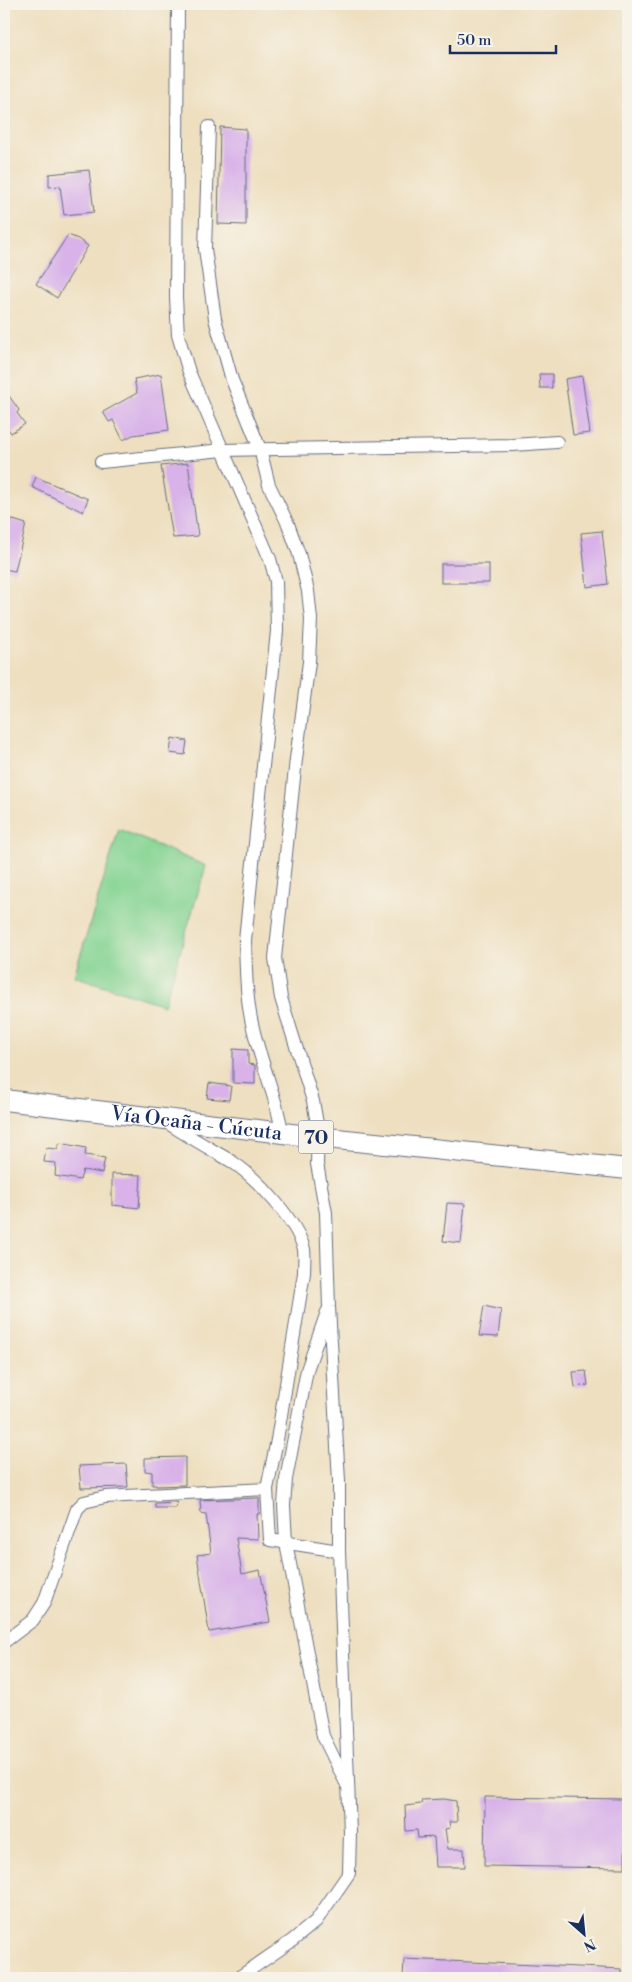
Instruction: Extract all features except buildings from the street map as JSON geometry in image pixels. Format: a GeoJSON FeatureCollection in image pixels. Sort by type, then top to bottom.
{"type":"FeatureCollection","features":[{"type":"Feature","properties":{"kind":"main road","name":"Vía Ocaña - Cúcuta"},"geometry":{"type":"LineString","coordinates":[[4,1100],[317,1137],[628,1169]]}},
{"type":"Feature","properties":{"kind":"street"},"geometry":{"type":"LineString","coordinates":[[178,4],[176,297],[178,335],[189,372],[270,559],[276,581],[277,631],[244,940],[246,990],[252,1026],[264,1069],[277,1104],[282,1132]]}},
{"type":"Feature","properties":{"kind":"street"},"geometry":{"type":"LineString","coordinates":[[209,127],[205,249],[215,319],[232,380],[260,449],[269,485],[300,554],[308,591],[311,619],[309,662],[296,759],[275,958],[281,998],[313,1101],[318,1129],[318,1164],[326,1213],[329,1307],[338,1453],[339,1550],[350,1790],[349,1874],[316,1921],[293,1940],[238,1978]]}},
{"type":"Feature","properties":{"kind":"street"},"geometry":{"type":"LineString","coordinates":[[101,462],[223,450],[513,445],[557,442]]}},
{"type":"Feature","properties":{"kind":"street"},"geometry":{"type":"LineString","coordinates":[[159,1117],[191,1139],[233,1162],[268,1193],[290,1220],[299,1236],[304,1251],[303,1280],[277,1440],[267,1489],[270,1540],[286,1544],[339,1550]]}},
{"type":"Feature","properties":{"kind":"street"},"geometry":{"type":"LineString","coordinates":[[329,1307],[307,1370],[286,1478],[284,1505],[286,1544],[323,1736],[350,1790]]}},
{"type":"Feature","properties":{"kind":"street"},"geometry":{"type":"LineString","coordinates":[[4,1642],[33,1620],[44,1603],[77,1509],[84,1502],[105,1497],[267,1489]]}},
{"type":"Feature","properties":{"kind":"green space"},"geometry":{"type":"Polygon","coordinates":[[[119,829],[206,866],[164,1005],[74,976],[119,829]]]}}]}
